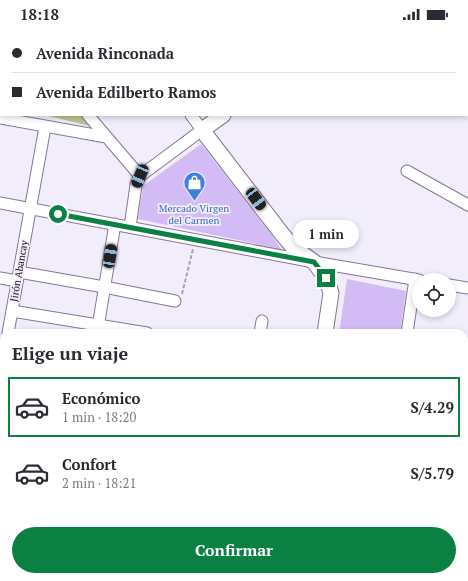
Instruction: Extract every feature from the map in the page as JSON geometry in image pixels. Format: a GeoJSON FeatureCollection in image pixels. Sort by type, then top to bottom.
{"type":"FeatureCollection","features":[{"type":"Feature","properties":{"kind":"street"},"geometry":{"type":"LineString","coordinates":[[89,116],[140,176]]}},
{"type":"Feature","properties":{"kind":"street"},"geometry":{"type":"LineString","coordinates":[[191,116],[282,234],[293,247],[314,262],[326,278],[330,292],[325,329]]}},
{"type":"Feature","properties":{"kind":"street"},"geometry":{"type":"LineString","coordinates":[[130,227],[136,185],[140,176],[222,116]]}},
{"type":"Feature","properties":{"kind":"street"},"geometry":{"type":"LineString","coordinates":[[0,118],[106,137]]}},
{"type":"Feature","properties":{"kind":"street","name":"Jirón Abancay"},"geometry":{"type":"LineString","coordinates":[[9,329],[45,127]]}},
{"type":"Feature","properties":{"kind":"street"},"geometry":{"type":"LineString","coordinates":[[407,171],[468,205]]}},
{"type":"Feature","properties":{"kind":"street"},"geometry":{"type":"LineString","coordinates":[[0,203],[412,279]]}},
{"type":"Feature","properties":{"kind":"street"},"geometry":{"type":"LineString","coordinates":[[12,311],[97,329],[115,224]]}},
{"type":"Feature","properties":{"kind":"street"},"geometry":{"type":"LineString","coordinates":[[0,278],[18,277],[104,287],[175,301]]}},
{"type":"Feature","properties":{"kind":"street"},"geometry":{"type":"LineString","coordinates":[[456,286],[468,288]]}},
{"type":"Feature","properties":{"kind":"street"},"geometry":{"type":"LineString","coordinates":[[408,329],[412,306]]}},
{"type":"Feature","properties":{"kind":"street"},"geometry":{"type":"LineString","coordinates":[[261,329],[262,321]]}},
{"type":"Feature","properties":{"kind":"path"},"geometry":{"type":"LineString","coordinates":[[175,301],[182,296],[196,240]]}},
{"type":"Feature","properties":{"kind":"green space"},"geometry":{"type":"Polygon","coordinates":[[[49,116],[84,116],[93,127],[49,116]]]}},
{"type":"Feature","properties":{"kind":"building","name":"Mercado Virgen del Carmen"},"geometry":{"type":"Polygon","coordinates":[[[201,144],[269,231],[281,249],[138,219],[143,186],[201,144]]]}},
{"type":"Feature","properties":{"kind":"building"},"geometry":{"type":"Polygon","coordinates":[[[347,279],[406,291],[401,329],[340,329],[347,279]]]}},
{"type":"Feature","properties":{"kind":"place","name":"Mercado Virgen del Carmen"},"geometry":{"type":"Point","coordinates":[194,202]}},
{"type":"Feature","properties":{"kind":"route"},"geometry":{"type":"LineString","coordinates":[[58,214],[314,262],[326,278]]}}]}
